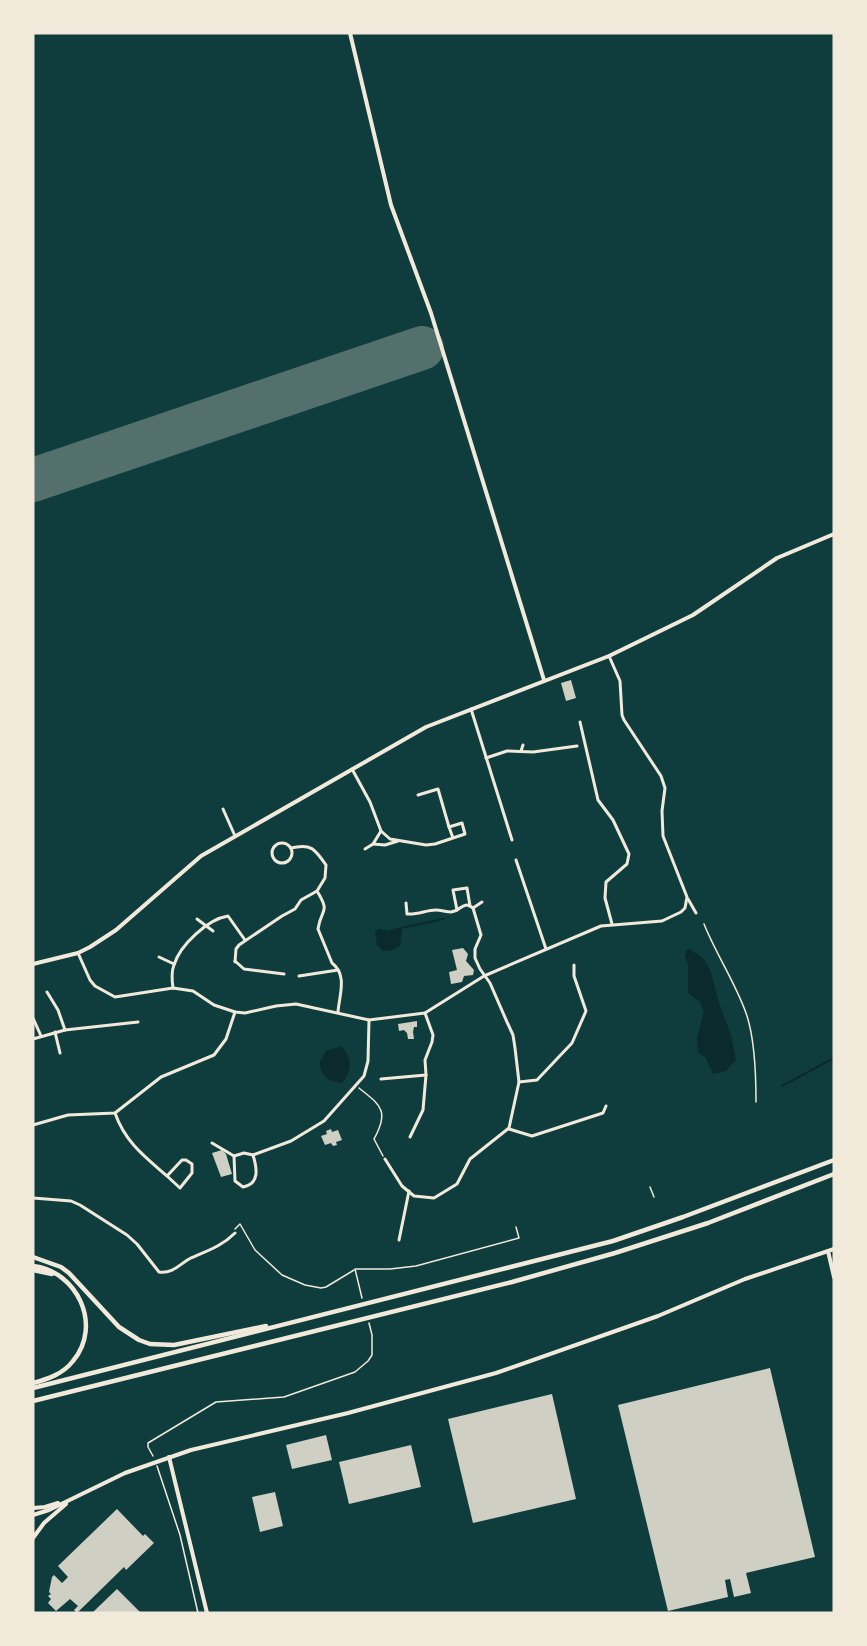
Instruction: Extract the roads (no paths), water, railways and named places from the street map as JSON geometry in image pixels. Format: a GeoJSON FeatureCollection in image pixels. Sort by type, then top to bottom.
{"type":"FeatureCollection","features":[{"type":"Feature","properties":{"kind":"highway"},"geometry":{"type":"LineString","coordinates":[[33,1386],[299,1321],[649,1230],[834,1160]]}},
{"type":"Feature","properties":{"kind":"highway"},"geometry":{"type":"LineString","coordinates":[[33,1401],[604,1257],[698,1227],[834,1174]]}},
{"type":"Feature","properties":{"kind":"highway"},"geometry":{"type":"LineString","coordinates":[[33,1257],[61,1267],[119,1328],[150,1344],[174,1345],[234,1331],[299,1321]]}},
{"type":"Feature","properties":{"kind":"highway"},"geometry":{"type":"LineString","coordinates":[[33,1268],[52,1274],[70,1284],[82,1304],[86,1320],[84,1340],[76,1358],[60,1373],[33,1386]]}},
{"type":"Feature","properties":{"kind":"street"},"geometry":{"type":"LineString","coordinates":[[350,33],[391,206],[431,313],[544,680]]}},
{"type":"Feature","properties":{"kind":"street"},"geometry":{"type":"LineString","coordinates":[[33,964],[78,953],[116,930],[201,856],[426,727],[609,656],[693,615],[777,558],[834,534]]}},
{"type":"Feature","properties":{"kind":"street"},"geometry":{"type":"LineString","coordinates":[[609,656],[620,681],[622,715],[663,782],[665,788],[662,811],[663,836],[687,897],[696,913]]}},
{"type":"Feature","properties":{"kind":"street"},"geometry":{"type":"LineString","coordinates":[[471,709],[512,840]]}},
{"type":"Feature","properties":{"kind":"street"},"geometry":{"type":"LineString","coordinates":[[580,722],[598,800],[613,820],[629,854],[627,864],[606,882],[605,898],[612,924]]}},
{"type":"Feature","properties":{"kind":"street"},"geometry":{"type":"LineString","coordinates":[[521,751],[523,745]]}},
{"type":"Feature","properties":{"kind":"street"},"geometry":{"type":"LineString","coordinates":[[486,758],[507,751],[533,752],[577,746]]}},
{"type":"Feature","properties":{"kind":"street"},"geometry":{"type":"LineString","coordinates":[[352,769],[370,802],[381,831],[390,839],[426,845],[465,834],[462,823],[449,827]]}},
{"type":"Feature","properties":{"kind":"street"},"geometry":{"type":"LineString","coordinates":[[418,795],[438,789],[453,838]]}},
{"type":"Feature","properties":{"kind":"street"},"geometry":{"type":"LineString","coordinates":[[223,809],[235,836]]}},
{"type":"Feature","properties":{"kind":"street"},"geometry":{"type":"LineString","coordinates":[[365,849],[373,844],[381,831]]}},
{"type":"Feature","properties":{"kind":"street"},"geometry":{"type":"LineString","coordinates":[[373,844],[385,845],[400,841]]}},
{"type":"Feature","properties":{"kind":"street"},"geometry":{"type":"LineString","coordinates":[[285,843],[291,848],[291,857],[287,862],[281,863],[274,859],[272,850],[277,844],[285,843]]}},
{"type":"Feature","properties":{"kind":"street"},"geometry":{"type":"LineString","coordinates":[[284,974],[244,969],[235,961],[236,949],[245,940],[295,909],[301,900],[317,891],[325,878],[326,865],[310,847],[305,845],[291,848]]}},
{"type":"Feature","properties":{"kind":"street"},"geometry":{"type":"LineString","coordinates":[[516,860],[547,949]]}},
{"type":"Feature","properties":{"kind":"street"},"geometry":{"type":"LineString","coordinates":[[385,1159],[402,1186],[414,1196],[434,1198],[457,1184],[470,1159],[509,1128],[519,1082],[513,1035],[490,983],[475,958],[475,949],[481,935],[467,888],[453,890],[457,910]]}},
{"type":"Feature","properties":{"kind":"street"},"geometry":{"type":"LineString","coordinates":[[317,891],[324,902],[325,911],[318,929],[332,963],[338,970],[342,984],[338,1012]]}},
{"type":"Feature","properties":{"kind":"street"},"geometry":{"type":"LineString","coordinates":[[78,953],[95,986],[116,996],[173,988],[193,991],[223,1009],[235,1012],[245,1013],[296,1004],[369,1020],[405,1017],[425,1013],[484,976],[602,926],[662,921],[685,908],[687,897]]}},
{"type":"Feature","properties":{"kind":"street"},"geometry":{"type":"LineString","coordinates":[[406,903],[407,914],[422,914],[433,910],[452,912],[464,904],[471,907],[482,902]]}},
{"type":"Feature","properties":{"kind":"street"},"geometry":{"type":"LineString","coordinates":[[173,988],[174,964],[180,953],[206,926],[219,918],[228,916],[245,940]]}},
{"type":"Feature","properties":{"kind":"street"},"geometry":{"type":"LineString","coordinates":[[197,919],[213,931]]}},
{"type":"Feature","properties":{"kind":"street"},"geometry":{"type":"LineString","coordinates":[[159,957],[174,964]]}},
{"type":"Feature","properties":{"kind":"street"},"geometry":{"type":"LineString","coordinates":[[519,1082],[537,1080],[572,1042],[586,1011],[574,976],[574,965]]}},
{"type":"Feature","properties":{"kind":"street"},"geometry":{"type":"LineString","coordinates":[[299,976],[338,970]]}},
{"type":"Feature","properties":{"kind":"street"},"geometry":{"type":"LineString","coordinates":[[47,992],[65,1030]]}},
{"type":"Feature","properties":{"kind":"street"},"geometry":{"type":"LineString","coordinates":[[33,1125],[68,1115],[115,1113],[161,1077],[214,1055],[226,1039],[235,1012]]}},
{"type":"Feature","properties":{"kind":"street"},"geometry":{"type":"LineString","coordinates":[[410,1137],[423,1110],[425,1060],[433,1035],[425,1013]]}},
{"type":"Feature","properties":{"kind":"street"},"geometry":{"type":"LineString","coordinates":[[33,1018],[40,1036]]}},
{"type":"Feature","properties":{"kind":"street"},"geometry":{"type":"LineString","coordinates":[[212,1143],[234,1156],[244,1153],[253,1155],[291,1141],[314,1129],[364,1076],[368,1061],[369,1020]]}},
{"type":"Feature","properties":{"kind":"street"},"geometry":{"type":"LineString","coordinates":[[33,1039],[65,1030],[138,1022]]}},
{"type":"Feature","properties":{"kind":"street"},"geometry":{"type":"LineString","coordinates":[[55,1032],[60,1053]]}},
{"type":"Feature","properties":{"kind":"street"},"geometry":{"type":"LineString","coordinates":[[381,1079],[426,1075]]}},
{"type":"Feature","properties":{"kind":"street"},"geometry":{"type":"LineString","coordinates":[[509,1128],[532,1136],[603,1113],[606,1106]]}},
{"type":"Feature","properties":{"kind":"street"},"geometry":{"type":"LineString","coordinates":[[115,1113],[126,1138],[135,1149],[180,1188],[192,1173],[192,1165],[189,1161],[182,1160],[167,1176]]}},
{"type":"Feature","properties":{"kind":"street"},"geometry":{"type":"LineString","coordinates":[[234,1156],[235,1181],[243,1187],[250,1186],[254,1182],[256,1175],[253,1155]]}},
{"type":"Feature","properties":{"kind":"street"},"geometry":{"type":"LineString","coordinates":[[399,1240],[409,1191]]}},
{"type":"Feature","properties":{"kind":"street"},"geometry":{"type":"LineString","coordinates":[[33,1198],[80,1205],[127,1235],[159,1272],[170,1272],[189,1259],[214,1250],[235,1233]]}},
{"type":"Feature","properties":{"kind":"street"},"geometry":{"type":"LineString","coordinates":[[33,1515],[43,1513],[125,1473],[169,1457],[194,1449],[348,1413],[496,1373],[649,1319],[745,1279],[834,1249]]}},
{"type":"Feature","properties":{"kind":"street"},"geometry":{"type":"LineString","coordinates":[[828,1251],[834,1276]]}},
{"type":"Feature","properties":{"kind":"street"},"geometry":{"type":"LineString","coordinates":[[169,1457],[207,1613]]}},
{"type":"Feature","properties":{"kind":"street"},"geometry":{"type":"LineString","coordinates":[[33,1508],[45,1507],[70,1499]]}},
{"type":"Feature","properties":{"kind":"street"},"geometry":{"type":"LineString","coordinates":[[33,1538],[44,1523],[70,1499]]}},
{"type":"Feature","properties":{"kind":"water"},"geometry":{"type":"Polygon","coordinates":[[[400,927],[402,929],[400,946],[393,950],[383,951],[377,945],[375,932],[379,929],[387,931],[400,927]]]}},
{"type":"Feature","properties":{"kind":"water"},"geometry":{"type":"Polygon","coordinates":[[[690,949],[704,959],[711,972],[731,1035],[736,1060],[726,1071],[713,1074],[706,1058],[698,1052],[697,1037],[704,1012],[700,1002],[688,993],[688,965],[685,957],[686,951],[690,949]]]}},
{"type":"Feature","properties":{"kind":"water"},"geometry":{"type":"Polygon","coordinates":[[[341,1046],[348,1055],[350,1064],[348,1074],[342,1083],[333,1082],[327,1078],[319,1064],[326,1051],[341,1046]]]}},
{"type":"Feature","properties":{"kind":"waterway"},"geometry":{"type":"LineString","coordinates":[[401,928],[444,919]]}},
{"type":"Feature","properties":{"kind":"waterway"},"geometry":{"type":"LineString","coordinates":[[782,1086],[834,1058]]}}]}
